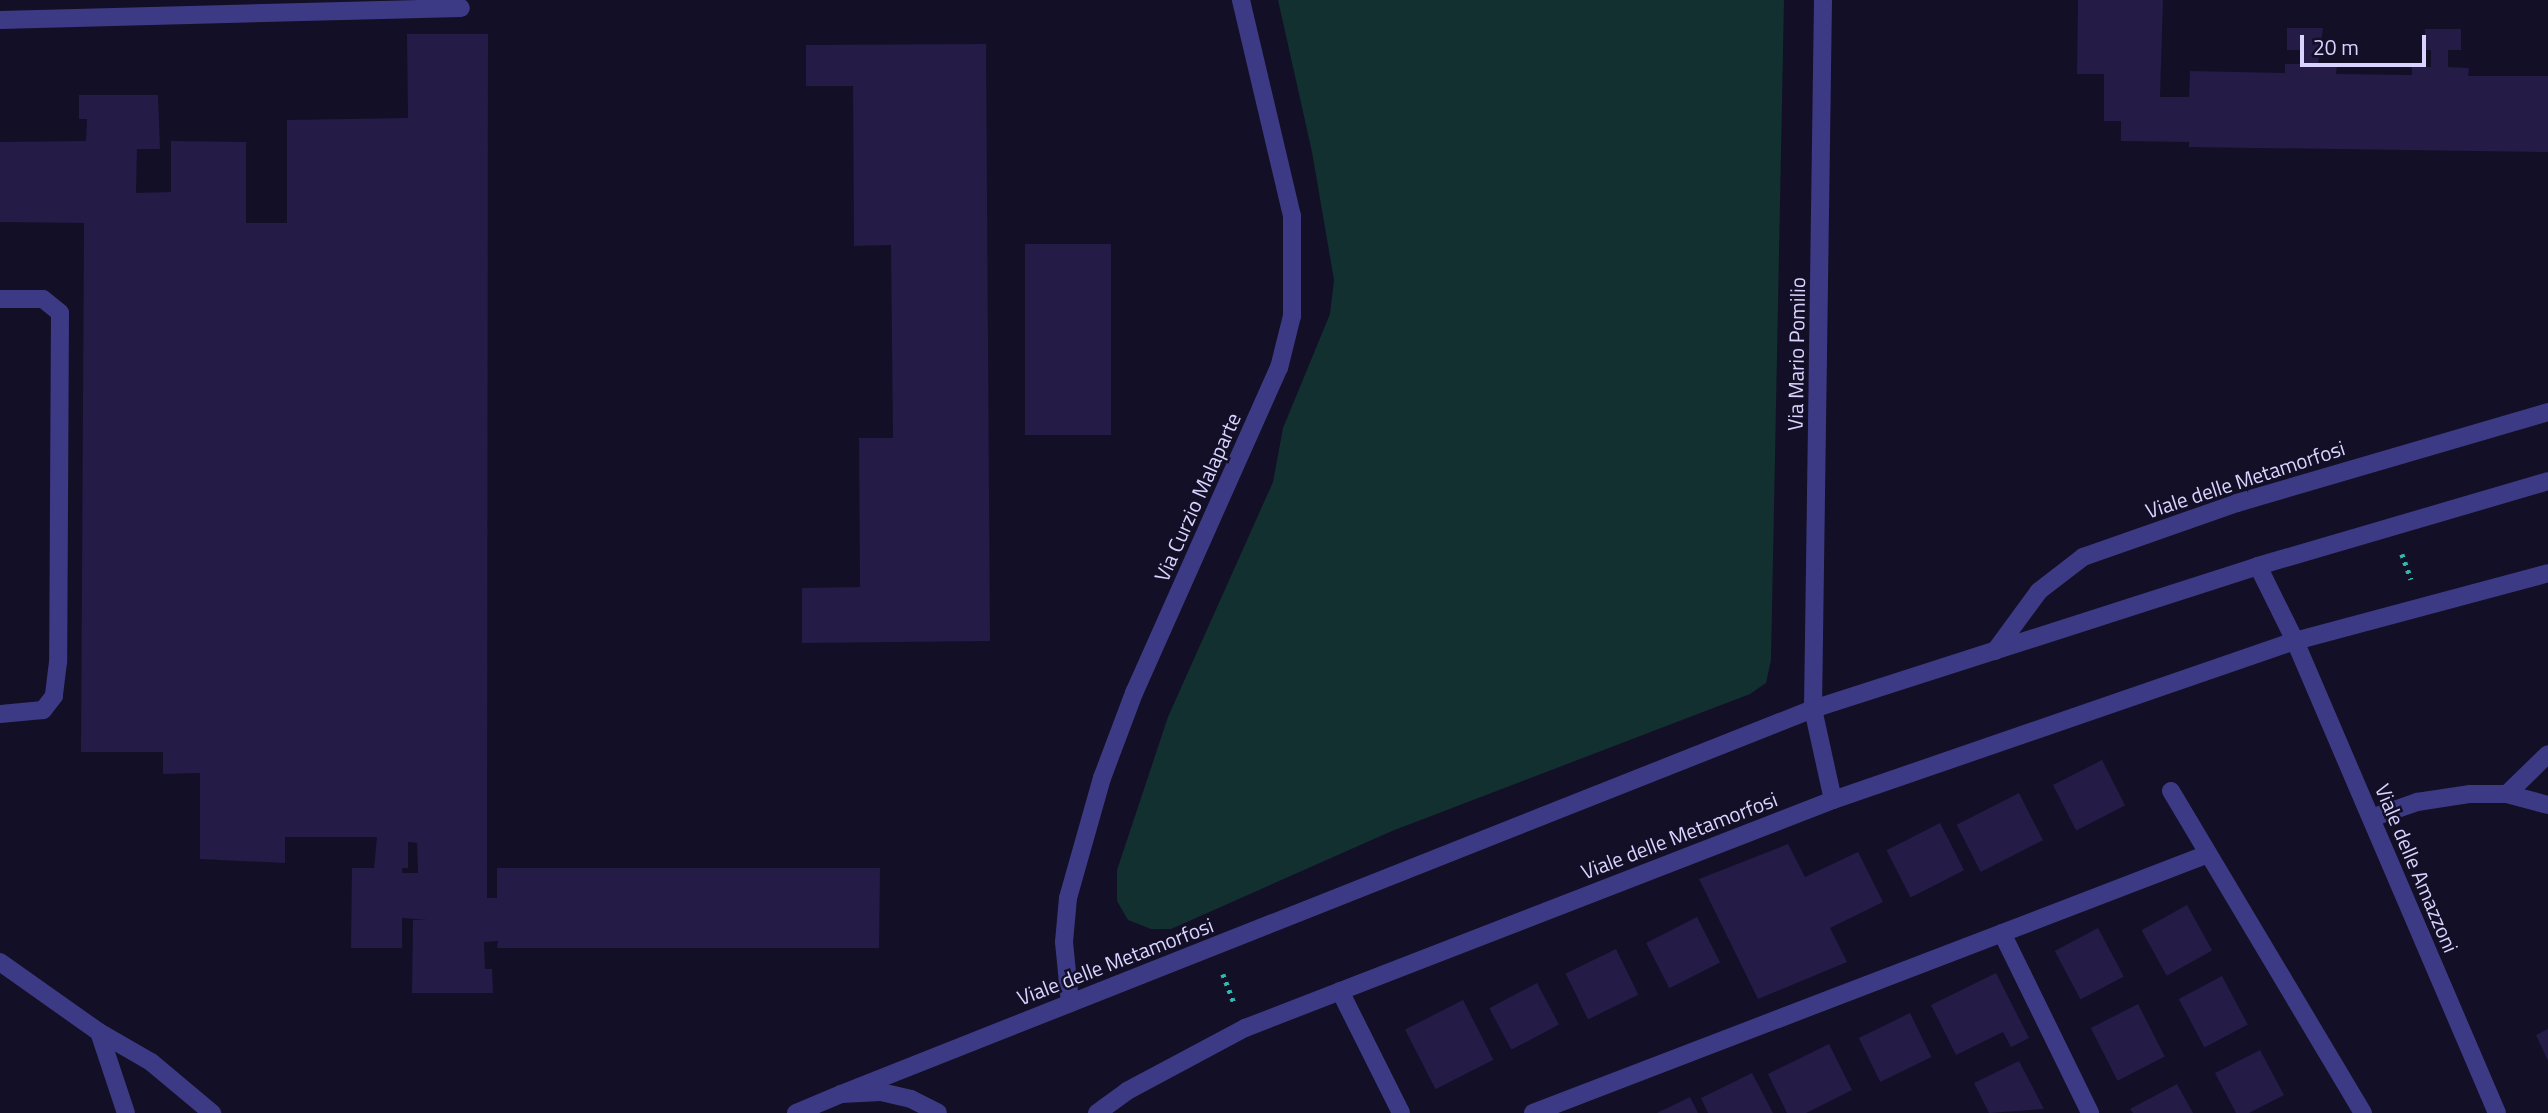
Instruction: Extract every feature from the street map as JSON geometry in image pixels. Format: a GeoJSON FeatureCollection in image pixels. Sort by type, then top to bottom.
{"type":"FeatureCollection","features":[{"type":"Feature","properties":{"kind":"street","name":"Via Curzio Malaparte"},"geometry":{"type":"LineString","coordinates":[[1070,1003],[1064,942],[1068,898],[1102,778],[1134,693],[1279,368],[1292,316],[1292,216],[1241,0]]}},
{"type":"Feature","properties":{"kind":"street","name":"Via Mario Pomilio"},"geometry":{"type":"LineString","coordinates":[[1823,0],[1813,709],[1833,800]]}},
{"type":"Feature","properties":{"kind":"street"},"geometry":{"type":"LineString","coordinates":[[0,20],[461,8]]}},
{"type":"Feature","properties":{"kind":"street"},"geometry":{"type":"LineString","coordinates":[[0,299],[43,299],[60,313],[58,662],[54,696],[43,710],[0,714]]}},
{"type":"Feature","properties":{"kind":"street","name":"Viale delle Metamorfosi"},"geometry":{"type":"LineString","coordinates":[[1995,651],[2039,591],[2083,557],[2250,499],[2548,412]]}},
{"type":"Feature","properties":{"kind":"street","name":"Viale delle Metamorfosi"},"geometry":{"type":"LineString","coordinates":[[796,1113],[1813,709],[2258,566],[2548,481]]}},
{"type":"Feature","properties":{"kind":"street"},"geometry":{"type":"LineString","coordinates":[[2258,566],[2295,641]]}},
{"type":"Feature","properties":{"kind":"street","name":"Viale delle Metamorfosi"},"geometry":{"type":"LineString","coordinates":[[1097,1113],[1127,1091],[1245,1028],[1833,800],[2295,641],[2548,573]]}},
{"type":"Feature","properties":{"kind":"street","name":"Viale delle Amazzoni"},"geometry":{"type":"LineString","coordinates":[[2295,641],[2497,1113]]}},
{"type":"Feature","properties":{"kind":"street"},"geometry":{"type":"LineString","coordinates":[[2507,794],[2548,754]]}},
{"type":"Feature","properties":{"kind":"street"},"geometry":{"type":"LineString","coordinates":[[2171,791],[2363,1113]]}},
{"type":"Feature","properties":{"kind":"street"},"geometry":{"type":"LineString","coordinates":[[2371,818],[2417,802],[2507,794],[2548,805]]}},
{"type":"Feature","properties":{"kind":"street"},"geometry":{"type":"LineString","coordinates":[[1533,1113],[2208,853]]}},
{"type":"Feature","properties":{"kind":"street"},"geometry":{"type":"LineString","coordinates":[[2002,933],[2090,1113]]}},
{"type":"Feature","properties":{"kind":"street"},"geometry":{"type":"LineString","coordinates":[[0,962],[99,1032],[151,1062],[212,1113]]}},
{"type":"Feature","properties":{"kind":"street"},"geometry":{"type":"LineString","coordinates":[[1340,991],[1401,1113]]}},
{"type":"Feature","properties":{"kind":"street"},"geometry":{"type":"LineString","coordinates":[[99,1032],[126,1113]]}},
{"type":"Feature","properties":{"kind":"street"},"geometry":{"type":"LineString","coordinates":[[841,1094],[881,1092],[938,1113]]}},
{"type":"Feature","properties":{"kind":"path"},"geometry":{"type":"LineString","coordinates":[[2391,525],[2420,606]]}},
{"type":"Feature","properties":{"kind":"path"},"geometry":{"type":"LineString","coordinates":[[1219,965],[1239,1012]]}},
{"type":"Feature","properties":{"kind":"green space"},"geometry":{"type":"Polygon","coordinates":[[[1278,0],[1784,0],[1771,660],[1766,683],[1750,694],[1392,831],[1171,929],[1151,929],[1128,920],[1117,901],[1117,870],[1168,717],[1273,482],[1283,428],[1330,314],[1334,280],[1312,152],[1278,0]]]}},
{"type":"Feature","properties":{"kind":"building"},"geometry":{"type":"Polygon","coordinates":[[[2078,0],[2163,0],[2160,97],[2189,97],[2190,71],[2285,73],[2285,64],[2302,64],[2303,50],[2287,50],[2287,28],[2323,28],[2318,64],[2337,64],[2336,74],[2412,75],[2412,67],[2431,67],[2431,50],[2425,50],[2425,29],[2461,29],[2461,50],[2448,50],[2448,67],[2469,68],[2468,76],[2548,76],[2548,152],[2189,147],[2189,142],[2121,141],[2121,121],[2104,121],[2104,74],[2077,74],[2078,0]]]}},
{"type":"Feature","properties":{"kind":"building"},"geometry":{"type":"Polygon","coordinates":[[[407,34],[488,34],[487,898],[497,898],[497,868],[880,868],[879,948],[497,948],[498,941],[484,942],[485,969],[492,969],[493,993],[412,993],[413,920],[427,920],[402,918],[402,948],[351,948],[352,868],[374,868],[377,837],[285,837],[285,863],[200,859],[200,773],[163,774],[163,752],[81,752],[84,223],[0,222],[0,142],[86,141],[87,119],[79,119],[79,95],[158,95],[160,149],[137,149],[136,193],[171,192],[171,141],[246,142],[246,223],[287,223],[287,120],[408,118],[407,34]],[[408,842],[408,868],[402,868],[402,873],[418,873],[417,843],[408,842]]]}},
{"type":"Feature","properties":{"kind":"building"},"geometry":{"type":"Polygon","coordinates":[[[986,44],[990,641],[802,643],[802,588],[860,587],[859,438],[893,438],[891,245],[854,246],[853,86],[806,86],[806,45],[986,44]]]}},
{"type":"Feature","properties":{"kind":"building"},"geometry":{"type":"Polygon","coordinates":[[[1025,244],[1111,244],[1111,435],[1025,435],[1025,244]]]}},
{"type":"Feature","properties":{"kind":"building"},"geometry":{"type":"Polygon","coordinates":[[[2102,760],[2125,805],[2076,830],[2053,785],[2102,760]]]}},
{"type":"Feature","properties":{"kind":"building"},"geometry":{"type":"Polygon","coordinates":[[[2019,793],[2043,840],[1981,872],[1957,825],[2019,793]]]}},
{"type":"Feature","properties":{"kind":"building"},"geometry":{"type":"Polygon","coordinates":[[[1940,823],[1964,870],[1911,897],[1887,850],[1940,823]]]}},
{"type":"Feature","properties":{"kind":"building"},"geometry":{"type":"Polygon","coordinates":[[[1788,844],[1805,877],[1858,852],[1883,902],[1830,928],[1847,962],[1758,999],[1699,879],[1788,844]]]}},
{"type":"Feature","properties":{"kind":"building"},"geometry":{"type":"Polygon","coordinates":[[[2187,905],[2212,950],[2167,976],[2142,930],[2187,905]]]}},
{"type":"Feature","properties":{"kind":"building"},"geometry":{"type":"Polygon","coordinates":[[[1697,917],[1720,962],[1669,988],[1646,943],[1697,917]]]}},
{"type":"Feature","properties":{"kind":"building"},"geometry":{"type":"Polygon","coordinates":[[[2098,928],[2124,977],[2081,1000],[2055,951],[2098,928]]]}},
{"type":"Feature","properties":{"kind":"building"},"geometry":{"type":"Polygon","coordinates":[[[1616,949],[1638,995],[1588,1019],[1566,974],[1616,949]]]}},
{"type":"Feature","properties":{"kind":"building"},"geometry":{"type":"Polygon","coordinates":[[[1996,973],[2029,1038],[2011,1047],[2003,1032],[1956,1055],[1931,1005],[1996,973]]]}},
{"type":"Feature","properties":{"kind":"building"},"geometry":{"type":"Polygon","coordinates":[[[2222,976],[2248,1025],[2205,1048],[2179,999],[2222,976]]]}},
{"type":"Feature","properties":{"kind":"building"},"geometry":{"type":"Polygon","coordinates":[[[1537,983],[1559,1024],[1511,1050],[1489,1008],[1537,983]]]}},
{"type":"Feature","properties":{"kind":"building"},"geometry":{"type":"Polygon","coordinates":[[[1463,1000],[1493,1060],[1436,1089],[1405,1030],[1463,1000]]]}},
{"type":"Feature","properties":{"kind":"building"},"geometry":{"type":"Polygon","coordinates":[[[2138,1004],[2165,1057],[2118,1081],[2091,1028],[2138,1004]]]}},
{"type":"Feature","properties":{"kind":"building"},"geometry":{"type":"Polygon","coordinates":[[[1910,1013],[1931,1057],[1880,1082],[1859,1038],[1910,1013]]]}},
{"type":"Feature","properties":{"kind":"building"},"geometry":{"type":"Polygon","coordinates":[[[2548,1029],[2548,1061],[2536,1035],[2548,1029]]]}},
{"type":"Feature","properties":{"kind":"building"},"geometry":{"type":"Polygon","coordinates":[[[1829,1044],[1852,1090],[1806,1113],[1787,1113],[1768,1074],[1829,1044]]]}},
{"type":"Feature","properties":{"kind":"building"},"geometry":{"type":"Polygon","coordinates":[[[2260,1050],[2284,1095],[2249,1113],[2236,1113],[2215,1073],[2260,1050]]]}},
{"type":"Feature","properties":{"kind":"building"},"geometry":{"type":"Polygon","coordinates":[[[2019,1061],[2044,1109],[1989,1113],[1974,1083],[2019,1061]]]}},
{"type":"Feature","properties":{"kind":"building"},"geometry":{"type":"Polygon","coordinates":[[[1752,1073],[1773,1113],[1708,1113],[1701,1098],[1752,1073]]]}},
{"type":"Feature","properties":{"kind":"building"},"geometry":{"type":"Polygon","coordinates":[[[2177,1084],[2193,1113],[2133,1113],[2130,1109],[2177,1084]]]}},
{"type":"Feature","properties":{"kind":"building"},"geometry":{"type":"Polygon","coordinates":[[[1690,1097],[1698,1113],[1657,1113],[1690,1097]]]}}]}
